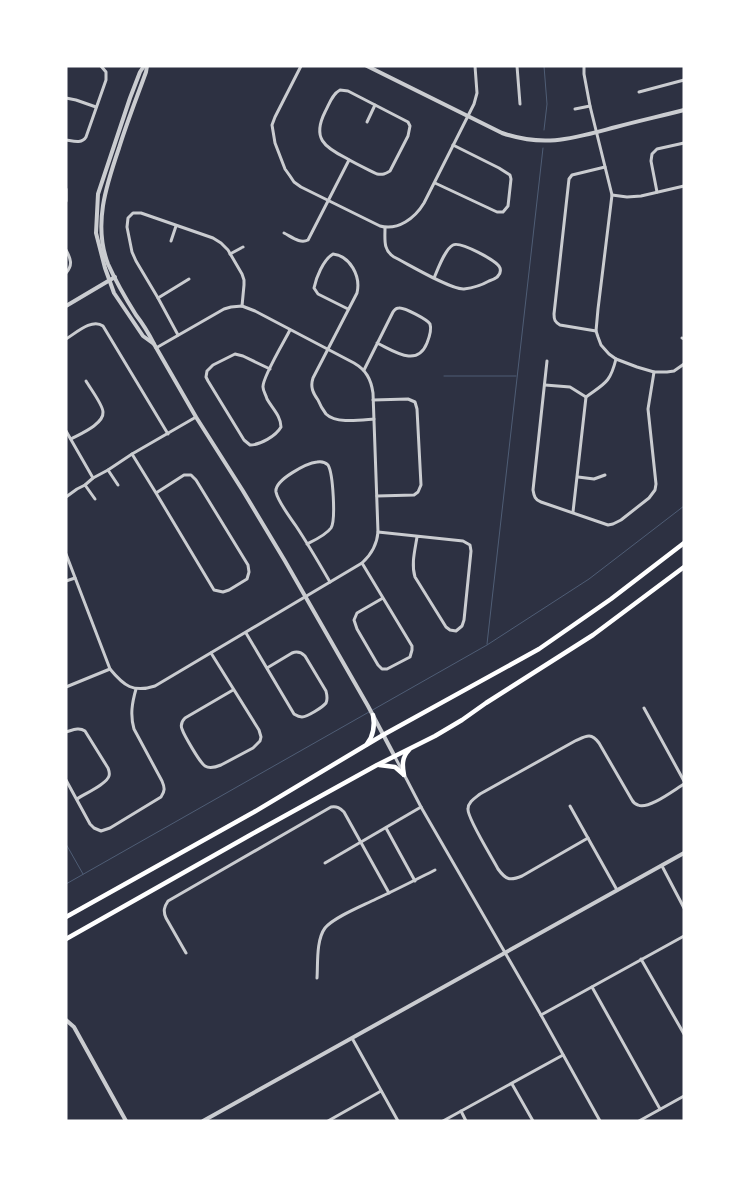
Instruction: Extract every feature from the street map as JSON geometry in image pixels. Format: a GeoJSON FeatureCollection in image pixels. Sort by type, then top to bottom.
{"type":"FeatureCollection","features":[{"type":"Feature","properties":{"kind":"main road"},"geometry":{"type":"LineString","coordinates":[[66,917],[254,812],[383,735],[539,648],[611,599],[684,543]]}},
{"type":"Feature","properties":{"kind":"main road"},"geometry":{"type":"LineString","coordinates":[[66,939],[252,834],[462,720],[486,702],[593,635],[684,567]]}},
{"type":"Feature","properties":{"kind":"main road"},"geometry":{"type":"LineString","coordinates":[[363,748],[372,738],[373,715]]}},
{"type":"Feature","properties":{"kind":"main road"},"geometry":{"type":"LineString","coordinates":[[404,775],[403,758],[412,748]]}},
{"type":"Feature","properties":{"kind":"main road"},"geometry":{"type":"LineString","coordinates":[[377,765],[395,767],[404,775]]}},
{"type":"Feature","properties":{"kind":"street"},"geometry":{"type":"LineString","coordinates":[[66,140],[78,142],[85,139],[106,76],[106,72],[101,66]]}},
{"type":"Feature","properties":{"kind":"street"},"geometry":{"type":"LineString","coordinates":[[146,66],[146,72],[105,192],[101,226],[108,264],[196,417],[243,491],[373,715],[421,807],[600,1121]]}},
{"type":"Feature","properties":{"kind":"street"},"geometry":{"type":"LineString","coordinates":[[146,66],[140,72],[130,98],[98,194],[96,233],[104,268],[114,293],[143,336],[155,346]]}},
{"type":"Feature","properties":{"kind":"street"},"geometry":{"type":"LineString","coordinates":[[301,66],[274,117],[272,125],[275,143],[285,169],[301,187],[385,228],[408,221],[415,216],[424,203],[468,116],[477,93],[475,66]]}},
{"type":"Feature","properties":{"kind":"street"},"geometry":{"type":"LineString","coordinates":[[367,66],[502,133],[522,140],[561,141],[684,110]]}},
{"type":"Feature","properties":{"kind":"street"},"geometry":{"type":"LineString","coordinates":[[517,66],[520,104]]}},
{"type":"Feature","properties":{"kind":"street"},"geometry":{"type":"LineString","coordinates":[[584,66],[590,106],[612,195],[596,331],[598,337],[601,345],[616,359],[637,367],[654,372],[666,372],[674,371],[684,364]]}},
{"type":"Feature","properties":{"kind":"street"},"geometry":{"type":"LineString","coordinates":[[639,92],[684,80]]}},
{"type":"Feature","properties":{"kind":"street"},"geometry":{"type":"LineString","coordinates":[[340,90],[376,105],[408,122],[410,126],[408,136],[390,171],[386,174],[378,174],[349,160],[330,150],[321,137],[320,127],[323,116],[335,93],[340,90]]}},
{"type":"Feature","properties":{"kind":"street"},"geometry":{"type":"LineString","coordinates":[[66,98],[96,107]]}},
{"type":"Feature","properties":{"kind":"street"},"geometry":{"type":"LineString","coordinates":[[367,122],[376,105]]}},
{"type":"Feature","properties":{"kind":"street"},"geometry":{"type":"LineString","coordinates":[[576,110],[590,106]]}},
{"type":"Feature","properties":{"kind":"street"},"geometry":{"type":"LineString","coordinates":[[657,192],[651,161],[652,154],[657,149],[684,143]]}},
{"type":"Feature","properties":{"kind":"street"},"geometry":{"type":"LineString","coordinates":[[435,183],[497,212],[503,212],[508,206],[510,175],[453,145]]}},
{"type":"Feature","properties":{"kind":"street"},"geometry":{"type":"LineString","coordinates":[[284,234],[299,241],[308,240],[349,160]]}},
{"type":"Feature","properties":{"kind":"street"},"geometry":{"type":"LineString","coordinates":[[596,331],[560,325],[556,322],[554,314],[569,179],[572,175],[605,167]]}},
{"type":"Feature","properties":{"kind":"street"},"geometry":{"type":"LineString","coordinates":[[612,195],[634,197],[684,186]]}},
{"type":"Feature","properties":{"kind":"street"},"geometry":{"type":"LineString","coordinates":[[66,189],[66,201]]}},
{"type":"Feature","properties":{"kind":"street"},"geometry":{"type":"LineString","coordinates":[[178,335],[134,257],[127,227],[128,218],[133,213],[137,212],[218,240],[230,254],[244,280],[242,306]]}},
{"type":"Feature","properties":{"kind":"street"},"geometry":{"type":"LineString","coordinates":[[171,241],[176,226]]}},
{"type":"Feature","properties":{"kind":"street"},"geometry":{"type":"LineString","coordinates":[[385,228],[384,244],[390,255],[434,278],[458,288],[464,289],[495,279],[500,273],[500,269],[497,263],[492,260],[465,246],[454,244],[445,255],[434,278]]}},
{"type":"Feature","properties":{"kind":"street"},"geometry":{"type":"LineString","coordinates":[[230,254],[243,247]]}},
{"type":"Feature","properties":{"kind":"street"},"geometry":{"type":"LineString","coordinates":[[66,250],[71,263],[70,269],[66,273]]}},
{"type":"Feature","properties":{"kind":"street"},"geometry":{"type":"LineString","coordinates":[[348,309],[318,294],[314,288],[328,256],[333,254],[348,261],[352,266],[356,274],[358,288],[357,293],[327,349],[312,382],[313,392],[324,412],[331,417],[339,420],[374,419]]}},
{"type":"Feature","properties":{"kind":"street"},"geometry":{"type":"LineString","coordinates":[[66,306],[115,277]]}},
{"type":"Feature","properties":{"kind":"street"},"geometry":{"type":"LineString","coordinates":[[158,298],[189,279]]}},
{"type":"Feature","properties":{"kind":"street"},"geometry":{"type":"LineString","coordinates":[[66,554],[110,669],[124,684],[136,689],[155,686],[212,653],[362,562],[374,550],[378,539],[378,532],[373,400],[370,379],[364,370],[255,311],[242,306],[218,311],[178,335],[155,346]]}},
{"type":"Feature","properties":{"kind":"street"},"geometry":{"type":"LineString","coordinates":[[364,370],[377,344],[393,312],[397,308],[408,311],[428,322],[430,326],[424,350],[417,356],[405,356],[377,344]]}},
{"type":"Feature","properties":{"kind":"street"},"geometry":{"type":"LineString","coordinates":[[66,340],[92,324],[98,323],[103,326],[168,434]]}},
{"type":"Feature","properties":{"kind":"street"},"geometry":{"type":"LineString","coordinates":[[270,369],[235,354],[213,365],[207,371],[206,377],[208,381],[244,440],[250,445],[257,444],[276,434],[281,427],[280,420],[263,388],[270,369],[290,330]]}},
{"type":"Feature","properties":{"kind":"street"},"geometry":{"type":"LineString","coordinates":[[574,512],[586,397],[603,385],[610,377],[616,359]]}},
{"type":"Feature","properties":{"kind":"street"},"geometry":{"type":"LineString","coordinates":[[548,361],[533,490],[534,495],[537,500],[603,524],[613,524],[621,520],[653,494],[656,484],[648,409],[654,372]]}},
{"type":"Feature","properties":{"kind":"street"},"geometry":{"type":"LineString","coordinates":[[71,439],[100,422],[103,415],[101,406],[86,381]]}},
{"type":"Feature","properties":{"kind":"street"},"geometry":{"type":"LineString","coordinates":[[545,385],[570,387],[586,397]]}},
{"type":"Feature","properties":{"kind":"street"},"geometry":{"type":"LineString","coordinates":[[373,400],[408,399],[416,402],[421,485],[418,492],[414,495],[377,496]]}},
{"type":"Feature","properties":{"kind":"street"},"geometry":{"type":"LineString","coordinates":[[66,497],[132,454],[196,417]]}},
{"type":"Feature","properties":{"kind":"street"},"geometry":{"type":"LineString","coordinates":[[66,431],[93,478]]}},
{"type":"Feature","properties":{"kind":"street"},"geometry":{"type":"LineString","coordinates":[[132,454],[214,590],[224,592],[247,579],[250,572],[248,565],[194,477],[184,475],[156,492]]}},
{"type":"Feature","properties":{"kind":"street"},"geometry":{"type":"LineString","coordinates":[[307,544],[328,531],[332,524],[334,513],[331,472],[328,465],[322,462],[313,463],[288,475],[278,483],[276,494],[330,582]]}},
{"type":"Feature","properties":{"kind":"street"},"geometry":{"type":"LineString","coordinates":[[108,470],[118,485]]}},
{"type":"Feature","properties":{"kind":"street"},"geometry":{"type":"LineString","coordinates":[[578,477],[594,479],[605,475]]}},
{"type":"Feature","properties":{"kind":"street"},"geometry":{"type":"LineString","coordinates":[[85,485],[95,499]]}},
{"type":"Feature","properties":{"kind":"street"},"geometry":{"type":"LineString","coordinates":[[378,532],[468,543],[471,548],[464,620],[462,626],[456,630],[450,630],[446,627],[415,576],[414,564],[417,537]]}},
{"type":"Feature","properties":{"kind":"street"},"geometry":{"type":"LineString","coordinates":[[362,562],[410,643],[412,650],[410,657],[384,669],[378,665],[356,629],[354,620],[357,613],[383,598]]}},
{"type":"Feature","properties":{"kind":"street"},"geometry":{"type":"LineString","coordinates":[[66,581],[75,578]]}},
{"type":"Feature","properties":{"kind":"street"},"geometry":{"type":"LineString","coordinates":[[246,633],[292,711],[297,716],[308,716],[327,702],[326,691],[302,653],[292,653],[267,668]]}},
{"type":"Feature","properties":{"kind":"street"},"geometry":{"type":"LineString","coordinates":[[212,653],[259,730],[261,737],[260,741],[253,748],[221,766],[208,768],[203,765],[196,754],[182,729],[182,722],[185,718],[233,690]]}},
{"type":"Feature","properties":{"kind":"street"},"geometry":{"type":"LineString","coordinates":[[66,687],[110,669]]}},
{"type":"Feature","properties":{"kind":"street"},"geometry":{"type":"LineString","coordinates":[[66,780],[90,824],[100,831],[110,828],[161,797],[165,788],[131,720],[136,689]]}},
{"type":"Feature","properties":{"kind":"street"},"geometry":{"type":"LineString","coordinates":[[588,838],[516,879],[507,878],[498,869],[470,819],[468,808],[471,801],[480,794],[575,740],[587,736],[593,737],[599,743],[636,805],[649,805],[684,782],[644,708]]}},
{"type":"Feature","properties":{"kind":"street"},"geometry":{"type":"LineString","coordinates":[[66,732],[78,729],[85,730],[109,772],[104,782],[77,798]]}},
{"type":"Feature","properties":{"kind":"street"},"geometry":{"type":"LineString","coordinates":[[186,953],[166,918],[164,912],[168,901],[331,807],[336,806],[344,812],[389,893]]}},
{"type":"Feature","properties":{"kind":"street"},"geometry":{"type":"LineString","coordinates":[[570,806],[618,890]]}},
{"type":"Feature","properties":{"kind":"street"},"geometry":{"type":"LineString","coordinates":[[325,864],[421,807]]}},
{"type":"Feature","properties":{"kind":"street"},"geometry":{"type":"LineString","coordinates":[[386,828],[415,880]]}},
{"type":"Feature","properties":{"kind":"street"},"geometry":{"type":"LineString","coordinates":[[204,1121],[684,853]]}},
{"type":"Feature","properties":{"kind":"street"},"geometry":{"type":"LineString","coordinates":[[662,866],[684,908]]}},
{"type":"Feature","properties":{"kind":"street"},"geometry":{"type":"LineString","coordinates":[[317,978],[319,946],[325,927],[333,920],[435,870]]}},
{"type":"Feature","properties":{"kind":"street"},"geometry":{"type":"LineString","coordinates":[[541,1015],[684,936]]}},
{"type":"Feature","properties":{"kind":"street"},"geometry":{"type":"LineString","coordinates":[[641,959],[684,1034]]}},
{"type":"Feature","properties":{"kind":"street"},"geometry":{"type":"LineString","coordinates":[[592,987],[660,1109]]}},
{"type":"Feature","properties":{"kind":"street"},"geometry":{"type":"LineString","coordinates":[[66,1020],[74,1027],[126,1121]]}},
{"type":"Feature","properties":{"kind":"street"},"geometry":{"type":"LineString","coordinates":[[352,1038],[398,1121]]}},
{"type":"Feature","properties":{"kind":"street"},"geometry":{"type":"LineString","coordinates":[[443,1121],[563,1055]]}},
{"type":"Feature","properties":{"kind":"street"},"geometry":{"type":"LineString","coordinates":[[512,1084],[533,1121]]}},
{"type":"Feature","properties":{"kind":"street"},"geometry":{"type":"LineString","coordinates":[[328,1121],[381,1091]]}},
{"type":"Feature","properties":{"kind":"street"},"geometry":{"type":"LineString","coordinates":[[639,1121],[684,1096]]}},
{"type":"Feature","properties":{"kind":"street"},"geometry":{"type":"LineString","coordinates":[[461,1111],[466,1121]]}},
{"type":"Feature","properties":{"kind":"waterway"},"geometry":{"type":"LineString","coordinates":[[544,66],[547,104],[544,130]]}},
{"type":"Feature","properties":{"kind":"waterway"},"geometry":{"type":"LineString","coordinates":[[487,644],[543,148]]}},
{"type":"Feature","properties":{"kind":"waterway"},"geometry":{"type":"LineString","coordinates":[[444,376],[516,376]]}},
{"type":"Feature","properties":{"kind":"waterway"},"geometry":{"type":"LineString","coordinates":[[66,884],[487,645],[589,579],[684,506]]}},
{"type":"Feature","properties":{"kind":"waterway"},"geometry":{"type":"LineString","coordinates":[[66,844],[83,874]]}}]}
